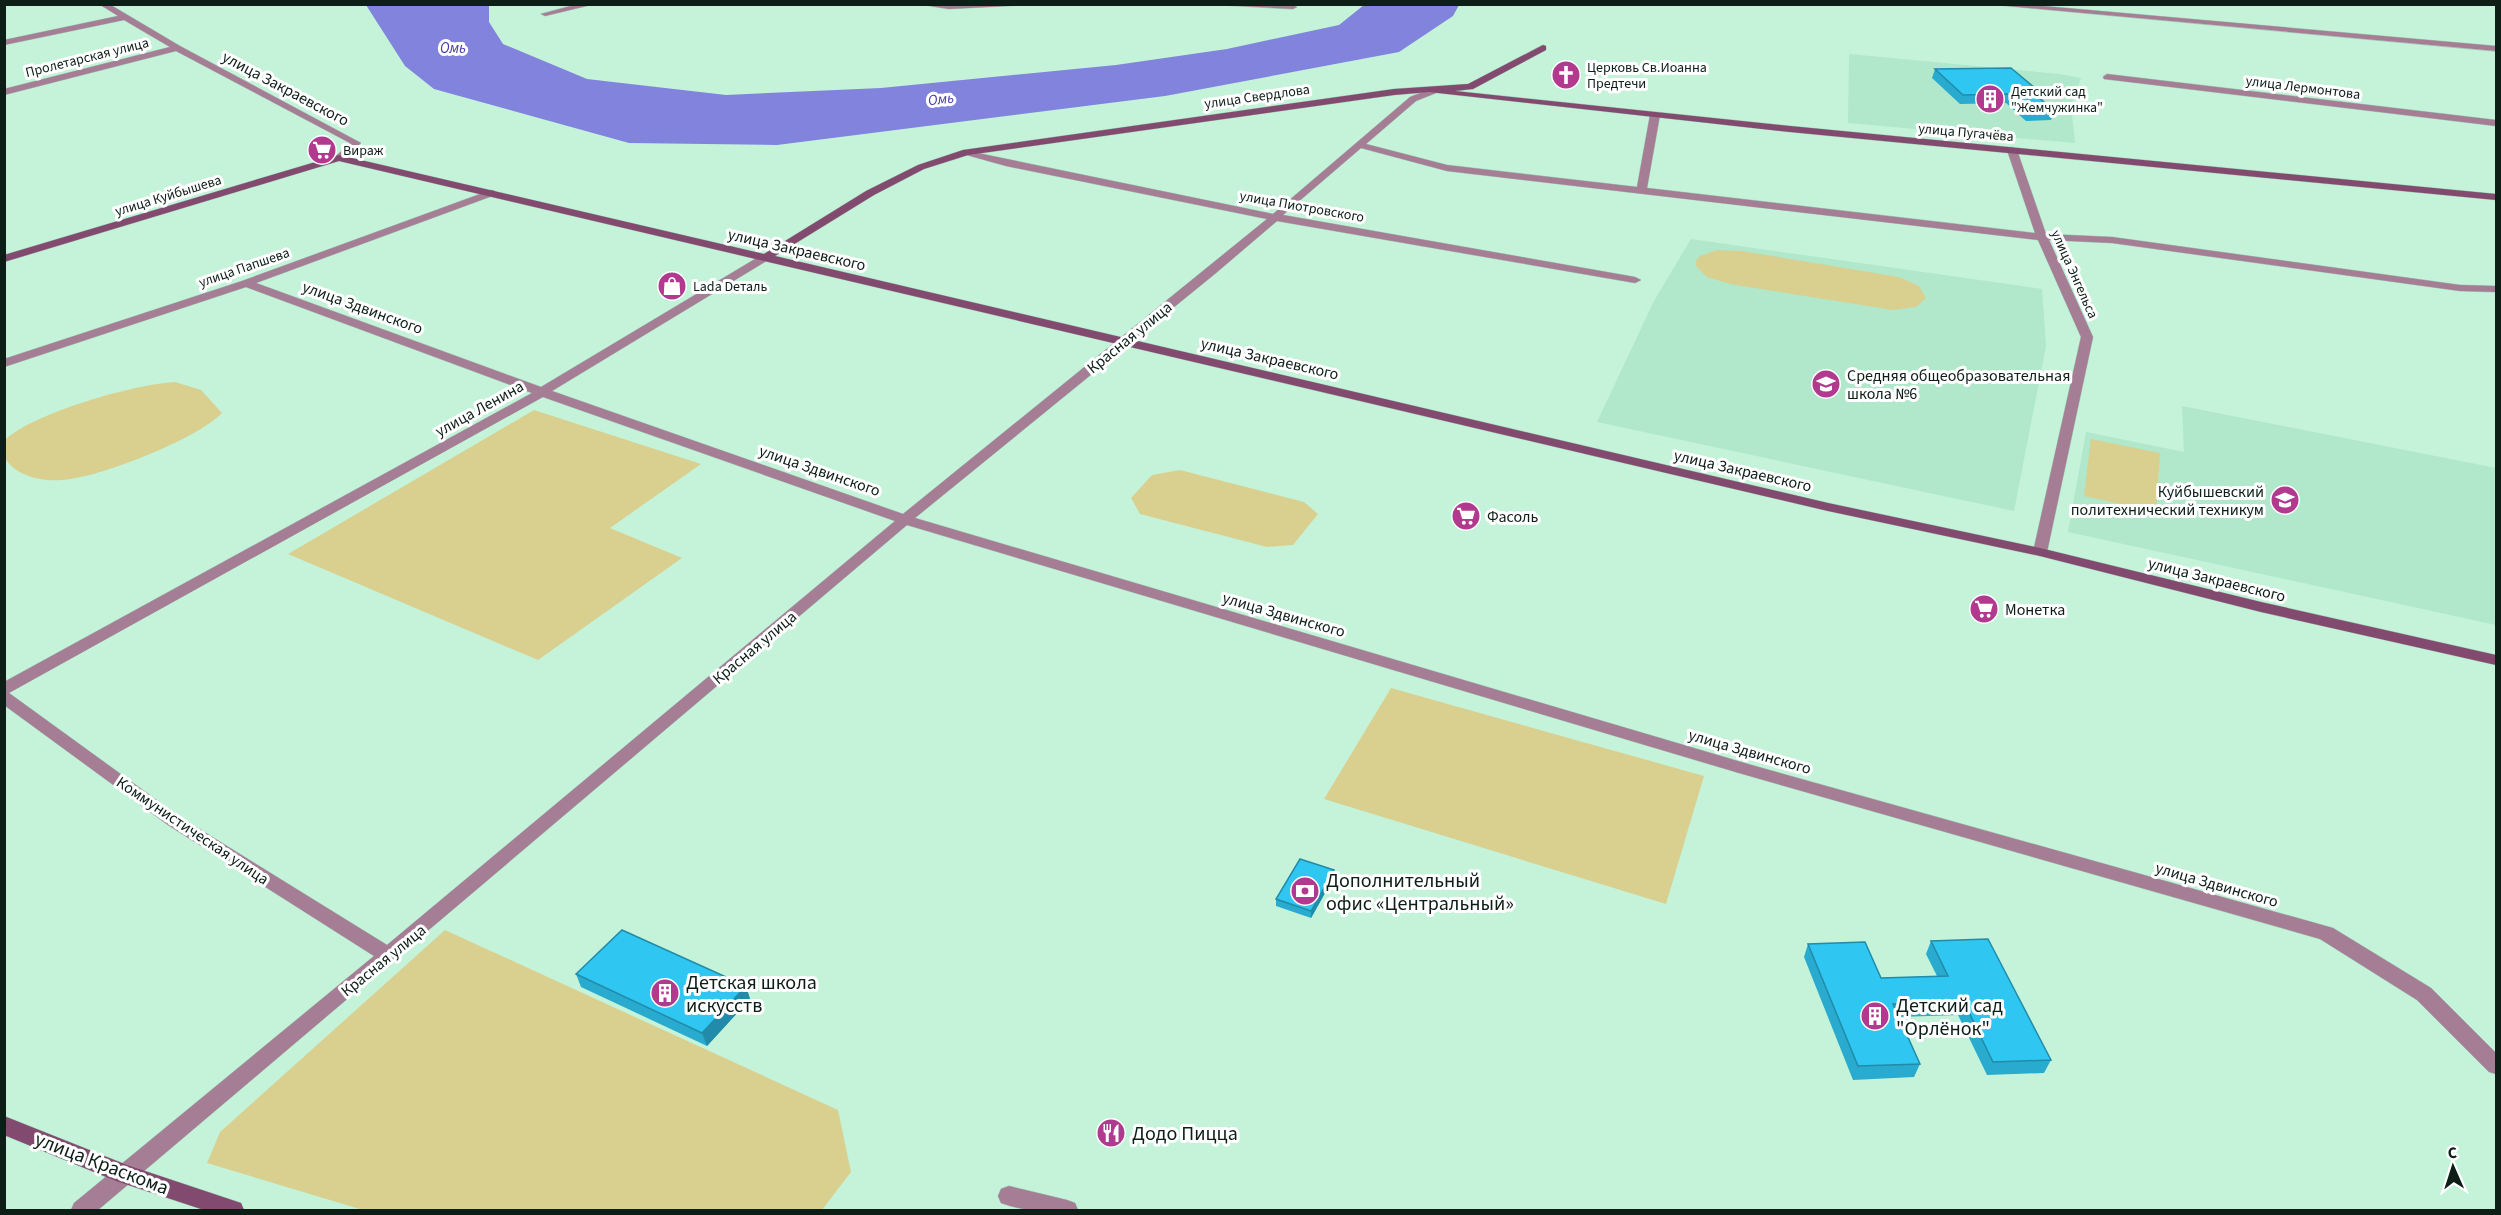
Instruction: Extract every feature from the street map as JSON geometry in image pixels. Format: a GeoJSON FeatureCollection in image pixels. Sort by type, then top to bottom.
{"type":"FeatureCollection","features":[{"type":"Feature","properties":{"kind":"street","name":"улица Закраевского"},"geometry":{"type":"LineString","coordinates":[[103,4],[122,18],[356,143],[339,158]]}},
{"type":"Feature","properties":{"kind":"street"},"geometry":{"type":"LineString","coordinates":[[545,14],[591,4]]}},
{"type":"Feature","properties":{"kind":"street"},"geometry":{"type":"LineString","coordinates":[[921,4],[949,7],[1042,4]]}},
{"type":"Feature","properties":{"kind":"street"},"geometry":{"type":"LineString","coordinates":[[1204,4],[1293,7]]}},
{"type":"Feature","properties":{"kind":"street"},"geometry":{"type":"LineString","coordinates":[[1989,4],[2496,49]]}},
{"type":"Feature","properties":{"kind":"street"},"geometry":{"type":"LineString","coordinates":[[4,43],[122,18]]}},
{"type":"Feature","properties":{"kind":"street","name":"Пролетарская улица"},"geometry":{"type":"LineString","coordinates":[[4,92],[177,48]]}},
{"type":"Feature","properties":{"kind":"street","name":"улица Свердлова"},"geometry":{"type":"LineString","coordinates":[[966,152],[1382,93],[1432,92],[1470,87],[1543,48]]}},
{"type":"Feature","properties":{"kind":"street","name":"улица Лермонтова"},"geometry":{"type":"LineString","coordinates":[[2107,77],[2496,123]]}},
{"type":"Feature","properties":{"kind":"street","name":"улица Пугачёва"},"geometry":{"type":"LineString","coordinates":[[1432,92],[2496,197]]}},
{"type":"Feature","properties":{"kind":"street","name":"Красная улица"},"geometry":{"type":"LineString","coordinates":[[82,1210],[905,519],[1274,217],[1413,99],[1432,92]]}},
{"type":"Feature","properties":{"kind":"street"},"geometry":{"type":"LineString","coordinates":[[1641,191],[1655,115]]}},
{"type":"Feature","properties":{"kind":"street"},"geometry":{"type":"LineString","coordinates":[[1359,145],[1447,168],[2042,237],[2112,240],[2460,288],[2496,289]]}},
{"type":"Feature","properties":{"kind":"street","name":"улица Энгельса"},"geometry":{"type":"LineString","coordinates":[[2012,150],[2042,237],[2087,338],[2040,552]]}},
{"type":"Feature","properties":{"kind":"street","name":"улица Пиотровского"},"geometry":{"type":"LineString","coordinates":[[966,152],[1006,163],[1274,217],[1635,280]]}},
{"type":"Feature","properties":{"kind":"street","name":"улица Ленина"},"geometry":{"type":"LineString","coordinates":[[4,689],[542,392],[921,166],[966,152]]}},
{"type":"Feature","properties":{"kind":"street","name":"улица Закраевского"},"geometry":{"type":"LineString","coordinates":[[339,158],[1805,502],[2040,552],[2261,607],[2496,660]]}},
{"type":"Feature","properties":{"kind":"street","name":"улица Куйбышева"},"geometry":{"type":"LineString","coordinates":[[4,259],[339,158]]}},
{"type":"Feature","properties":{"kind":"street","name":"улица Папшева"},"geometry":{"type":"LineString","coordinates":[[4,363],[246,283],[491,193]]}},
{"type":"Feature","properties":{"kind":"street","name":"улица Здвинского"},"geometry":{"type":"LineString","coordinates":[[246,283],[542,392],[905,519],[1734,766],[2326,933],[2424,994],[2496,1066]]}},
{"type":"Feature","properties":{"kind":"street","name":"Коммунистическая улица"},"geometry":{"type":"LineString","coordinates":[[4,696],[174,821],[388,955]]}},
{"type":"Feature","properties":{"kind":"street","name":"улица Краскома"},"geometry":{"type":"LineString","coordinates":[[4,1125],[124,1174],[233,1210]]}},
{"type":"Feature","properties":{"kind":"street"},"geometry":{"type":"LineString","coordinates":[[1009,1196],[1067,1210]]}},
{"type":"Feature","properties":{"kind":"shaded area"},"geometry":{"type":"Polygon","coordinates":[[[1849,54],[2081,78],[2071,105],[2075,143],[1848,123],[1849,54]]]}},
{"type":"Feature","properties":{"kind":"shaded area","name":"Средняя общеобразовательная школа №6"},"geometry":{"type":"Polygon","coordinates":[[[1691,239],[2042,289],[2046,346],[2014,511],[1597,422],[1654,301],[1691,239]]]}},
{"type":"Feature","properties":{"kind":"shaded area"},"geometry":{"type":"Polygon","coordinates":[[[1717,250],[1742,251],[1899,277],[1919,286],[1926,298],[1916,307],[1893,310],[1730,284],[1707,277],[1696,266],[1696,261],[1700,256],[1717,250]]]}},
{"type":"Feature","properties":{"kind":"shaded area"},"geometry":{"type":"Polygon","coordinates":[[[175,382],[201,390],[222,413],[192,434],[170,445],[122,465],[78,478],[38,479],[15,469],[5,458],[5,440],[38,420],[111,394],[175,382]]]}},
{"type":"Feature","properties":{"kind":"shaded area","name":"Куйбышевский политехнический техникум"},"geometry":{"type":"Polygon","coordinates":[[[2182,406],[2496,468],[2496,625],[2068,532],[2086,432],[2184,452],[2182,406]]]}},
{"type":"Feature","properties":{"kind":"shaded area"},"geometry":{"type":"Polygon","coordinates":[[[534,410],[701,464],[610,528],[682,558],[538,660],[288,554],[534,410]]]}},
{"type":"Feature","properties":{"kind":"shaded area"},"geometry":{"type":"Polygon","coordinates":[[[2091,439],[2160,453],[2156,512],[2084,496],[2091,439]]]}},
{"type":"Feature","properties":{"kind":"shaded area"},"geometry":{"type":"Polygon","coordinates":[[[1180,470],[1304,502],[1318,514],[1293,545],[1267,547],[1140,514],[1131,498],[1152,475],[1180,470]]]}},
{"type":"Feature","properties":{"kind":"shaded area"},"geometry":{"type":"Polygon","coordinates":[[[1391,688],[1704,776],[1666,904],[1324,799],[1391,688]]]}},
{"type":"Feature","properties":{"kind":"shaded area"},"geometry":{"type":"Polygon","coordinates":[[[445,930],[838,1110],[851,1172],[822,1210],[363,1210],[207,1163],[220,1132],[445,930]]]}},
{"type":"Feature","properties":{"kind":"water","name":"Омь"},"geometry":{"type":"Polygon","coordinates":[[[366,5],[489,5],[489,22],[503,44],[587,79],[726,95],[881,88],[1116,65],[1227,49],[1339,25],[1364,5],[1459,5],[1453,16],[1399,52],[1165,96],[777,145],[629,143],[434,89],[405,66],[366,5]]]}},
{"type":"Feature","properties":{"kind":"building"},"geometry":{"type":"Polygon","coordinates":[[[2011,68],[2041,93],[2034,93],[2054,111],[2029,111],[2008,94],[1963,95],[1935,69],[2011,68]]]}},
{"type":"Feature","properties":{"kind":"building","name":"Дополнительный офис «Центральный»"},"geometry":{"type":"Polygon","coordinates":[[[1300,859],[1334,870],[1311,911],[1276,899],[1300,859]]]}},
{"type":"Feature","properties":{"kind":"building","name":"Детская школа искусств"},"geometry":{"type":"Polygon","coordinates":[[[622,930],[746,986],[702,1033],[576,974],[622,930]]]}},
{"type":"Feature","properties":{"kind":"building","name":"Детский сад \"Орлёнок\""},"geometry":{"type":"Polygon","coordinates":[[[1988,939],[2051,1060],[1993,1062],[1964,1002],[1893,1004],[1920,1064],[1858,1066],[1808,944],[1865,942],[1881,978],[1948,976],[1931,941],[1988,939]]]}},
{"type":"Feature","properties":{"kind":"place","name":"Церковь Св.Иоанна Предтечи"},"geometry":{"type":"Point","coordinates":[1566,75]}},
{"type":"Feature","properties":{"kind":"place","name":"Детский сад \"Жемчужинка\""},"geometry":{"type":"Point","coordinates":[1990,99]}},
{"type":"Feature","properties":{"kind":"place","name":"Вираж"},"geometry":{"type":"Point","coordinates":[322,150]}},
{"type":"Feature","properties":{"kind":"place","name":"Lada Dеталь"},"geometry":{"type":"Point","coordinates":[672,286]}},
{"type":"Feature","properties":{"kind":"place","name":"Средняя общеобразовательная школа №6"},"geometry":{"type":"Point","coordinates":[1826,384]}},
{"type":"Feature","properties":{"kind":"place","name":"Куйбышевский политехнический техникум"},"geometry":{"type":"Point","coordinates":[2285,500]}},
{"type":"Feature","properties":{"kind":"place","name":"Фасоль"},"geometry":{"type":"Point","coordinates":[1466,516]}},
{"type":"Feature","properties":{"kind":"place","name":"Монетка"},"geometry":{"type":"Point","coordinates":[1984,609]}},
{"type":"Feature","properties":{"kind":"place","name":"Дополнительный офис «Центральный»"},"geometry":{"type":"Point","coordinates":[1305,891]}},
{"type":"Feature","properties":{"kind":"place","name":"Детская школа искусств"},"geometry":{"type":"Point","coordinates":[665,993]}},
{"type":"Feature","properties":{"kind":"place","name":"Детский сад \"Орлёнок\""},"geometry":{"type":"Point","coordinates":[1875,1016]}},
{"type":"Feature","properties":{"kind":"place","name":"Додо Пицца"},"geometry":{"type":"Point","coordinates":[1111,1133]}}]}
